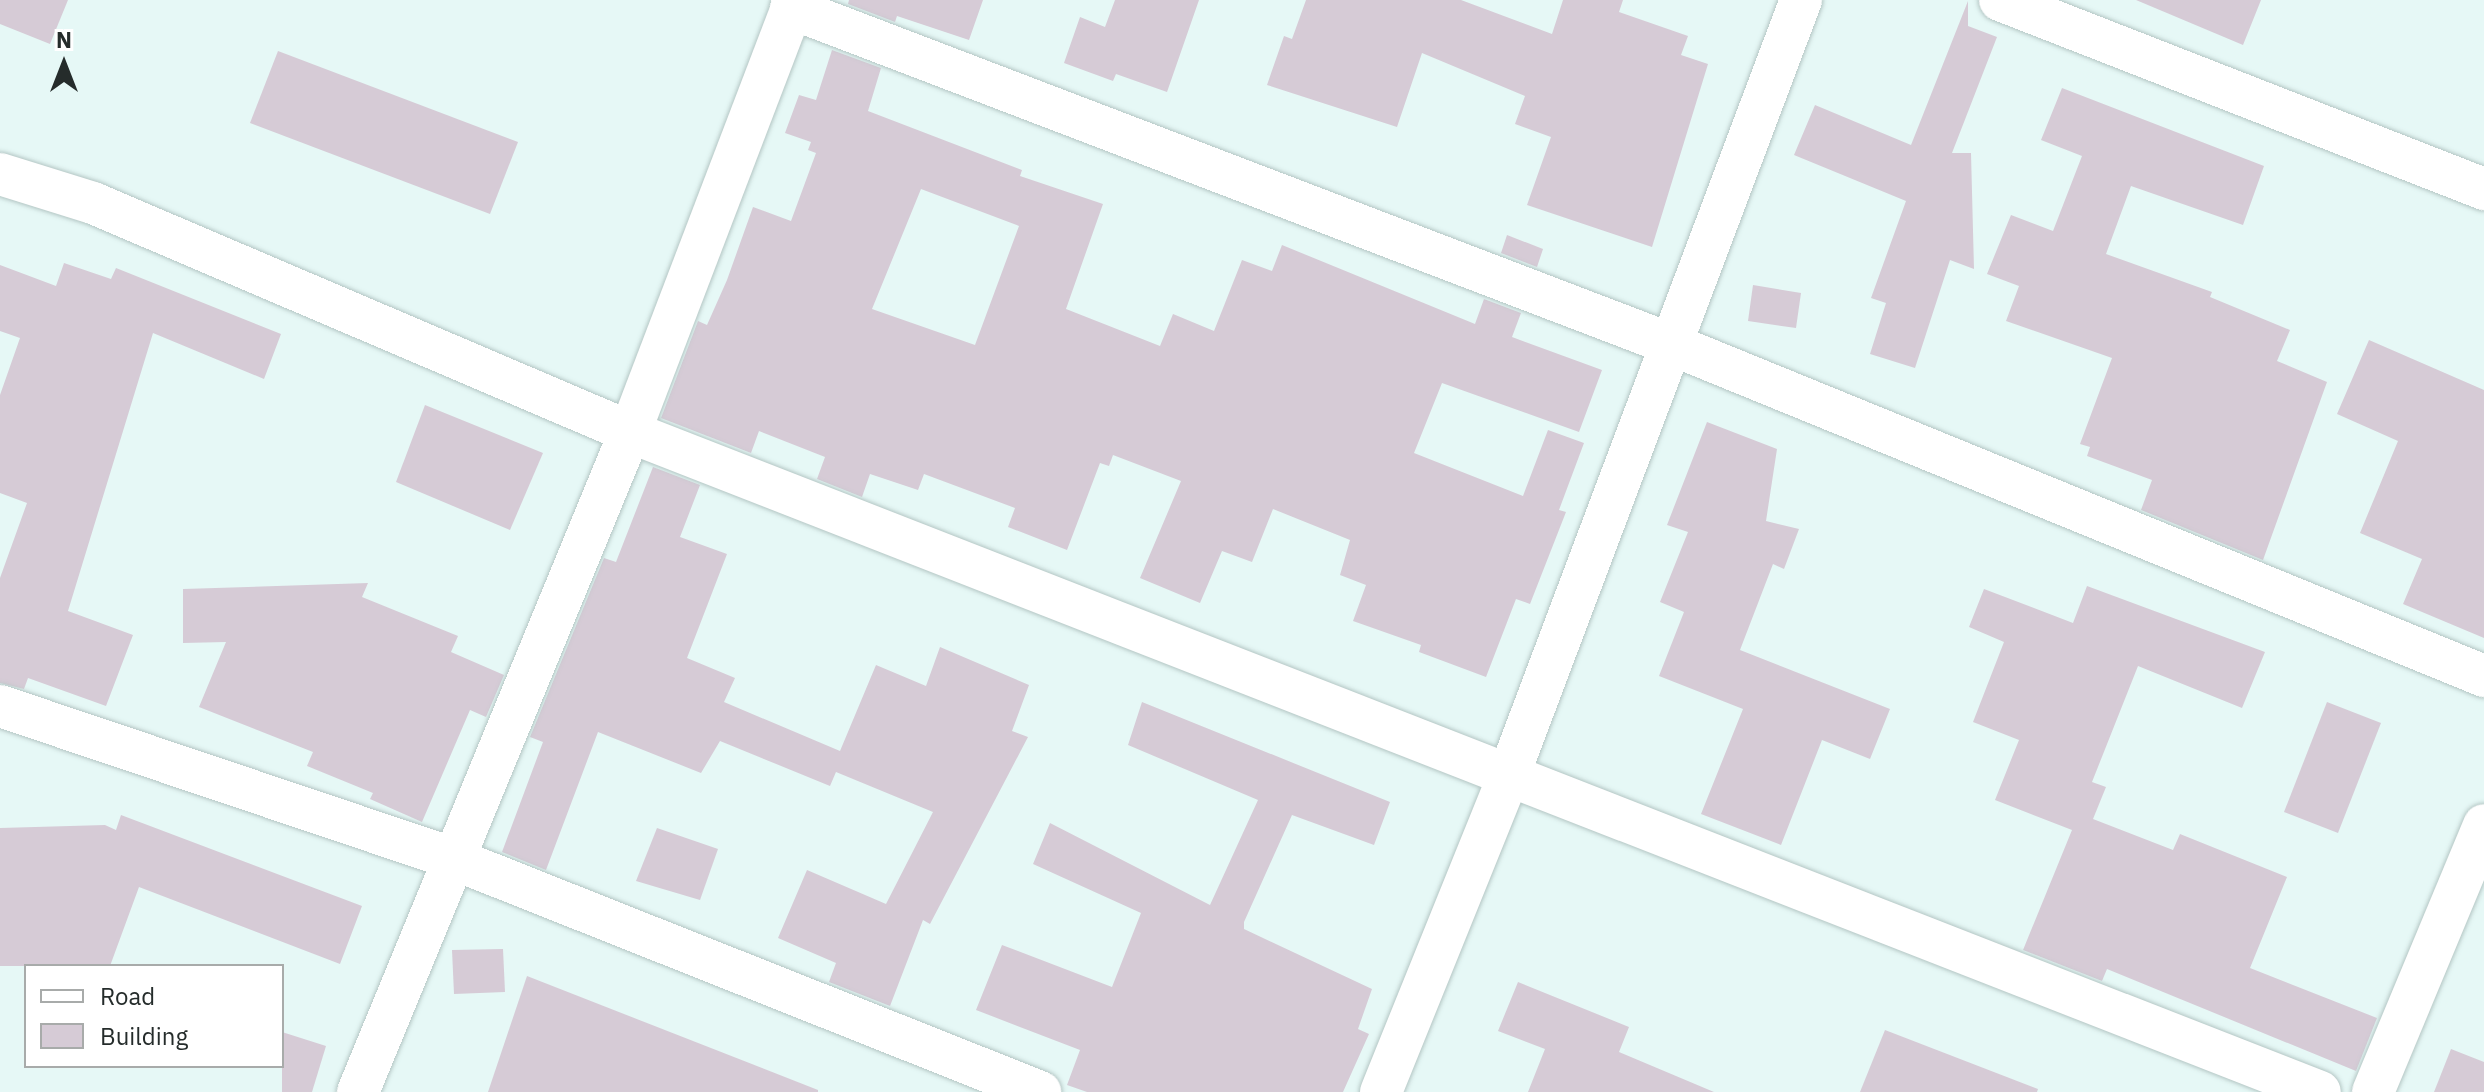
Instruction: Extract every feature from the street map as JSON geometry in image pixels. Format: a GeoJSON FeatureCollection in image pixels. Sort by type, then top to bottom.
{"type":"FeatureCollection","features":[{"type":"Feature","properties":{"kind":"street"},"geometry":{"type":"LineString","coordinates":[[1381,1092],[1508,777],[1801,0]]}},
{"type":"Feature","properties":{"kind":"street"},"geometry":{"type":"LineString","coordinates":[[2000,0],[2484,189]]}},
{"type":"Feature","properties":{"kind":"street"},"geometry":{"type":"LineString","coordinates":[[358,1092],[630,432],[793,4],[1673,345],[2484,676]]}},
{"type":"Feature","properties":{"kind":"street"},"geometry":{"type":"LineString","coordinates":[[0,174],[93,203],[630,432],[2320,1092]]}},
{"type":"Feature","properties":{"kind":"street"},"geometry":{"type":"LineString","coordinates":[[0,706],[454,859],[1040,1092]]}},
{"type":"Feature","properties":{"kind":"street"},"geometry":{"type":"LineString","coordinates":[[2373,1092],[2484,825]]}},
{"type":"Feature","properties":{"kind":"building"},"geometry":{"type":"Polygon","coordinates":[[[0,0],[68,0],[50,44],[0,24],[0,0]]]}},
{"type":"Feature","properties":{"kind":"building"},"geometry":{"type":"Polygon","coordinates":[[[849,0],[983,0],[969,40],[897,16],[895,22],[848,4],[849,0]]]}},
{"type":"Feature","properties":{"kind":"building"},"geometry":{"type":"Polygon","coordinates":[[[1115,0],[1199,0],[1167,92],[1116,74],[1113,81],[1064,63],[1080,17],[1105,27],[1115,0]]]}},
{"type":"Feature","properties":{"kind":"building"},"geometry":{"type":"Polygon","coordinates":[[[1306,0],[1461,0],[1552,34],[1563,0],[1623,0],[1619,12],[1688,36],[1681,55],[1708,64],[1652,247],[1527,205],[1551,137],[1515,124],[1525,96],[1422,53],[1397,127],[1267,85],[1284,36],[1292,39],[1306,0]]]}},
{"type":"Feature","properties":{"kind":"building"},"geometry":{"type":"Polygon","coordinates":[[[2136,0],[2261,0],[2243,45],[2136,0]]]}},
{"type":"Feature","properties":{"kind":"building"},"geometry":{"type":"Polygon","coordinates":[[[1968,1],[1968,26],[1997,37],[1952,153],[1971,153],[1974,269],[1950,260],[1915,368],[1870,354],[1886,303],[1871,298],[1906,201],[1794,155],[1815,105],[1911,145],[1968,1]]]}},
{"type":"Feature","properties":{"kind":"building"},"geometry":{"type":"Polygon","coordinates":[[[832,50],[881,68],[868,111],[1022,170],[1020,176],[1103,204],[1066,309],[1160,346],[1173,314],[1214,331],[1242,260],[1272,271],[1282,245],[1475,324],[1484,299],[1521,313],[1512,337],[1602,370],[1579,432],[1442,383],[1414,453],[1523,496],[1548,430],[1584,443],[1559,510],[1566,512],[1530,604],[1516,599],[1486,677],[1419,652],[1421,645],[1353,621],[1366,585],[1340,575],[1350,540],[1273,509],[1252,562],[1222,551],[1200,603],[1140,578],[1181,481],[1113,455],[1109,466],[1100,463],[1067,550],[1008,527],[1015,508],[924,474],[918,490],[870,474],[862,497],[817,479],[825,457],[759,431],[751,453],[661,418],[698,321],[707,325],[727,280],[753,207],[791,221],[816,153],[808,150],[811,142],[785,133],[799,95],[816,100],[832,50]],[[921,189],[872,309],[975,345],[1019,226],[921,189]]]}},
{"type":"Feature","properties":{"kind":"building"},"geometry":{"type":"Polygon","coordinates":[[[278,51],[518,142],[490,214],[250,123],[278,51]]]}},
{"type":"Feature","properties":{"kind":"building"},"geometry":{"type":"Polygon","coordinates":[[[2062,88],[2264,166],[2243,225],[2131,186],[2106,254],[2212,292],[2210,297],[2290,330],[2277,361],[2327,382],[2263,560],[2141,510],[2152,480],[2087,456],[2090,447],[2080,444],[2112,358],[2006,321],[2019,286],[1987,274],[2011,215],[2053,231],[2082,156],[2041,140],[2062,88]]]}},
{"type":"Feature","properties":{"kind":"building"},"geometry":{"type":"Polygon","coordinates":[[[1507,235],[1543,249],[1537,267],[1501,253],[1507,235]]]}},
{"type":"Feature","properties":{"kind":"building"},"geometry":{"type":"Polygon","coordinates":[[[64,263],[111,279],[116,268],[281,334],[264,379],[153,333],[68,611],[133,635],[106,706],[28,678],[24,689],[0,683],[0,578],[27,503],[0,493],[0,395],[20,338],[0,331],[0,265],[56,286],[64,263]]]}},
{"type":"Feature","properties":{"kind":"building"},"geometry":{"type":"Polygon","coordinates":[[[1753,285],[1801,293],[1796,328],[1748,321],[1753,285]]]}},
{"type":"Feature","properties":{"kind":"building"},"geometry":{"type":"Polygon","coordinates":[[[2369,340],[2484,390],[2484,638],[2403,604],[2422,559],[2360,533],[2398,441],[2337,414],[2369,340]]]}},
{"type":"Feature","properties":{"kind":"building"},"geometry":{"type":"Polygon","coordinates":[[[425,405],[543,453],[510,530],[396,482],[425,405]]]}},
{"type":"Feature","properties":{"kind":"building"},"geometry":{"type":"Polygon","coordinates":[[[1707,422],[1777,449],[1766,521],[1799,529],[1784,569],[1773,564],[1740,650],[1890,709],[1870,759],[1822,740],[1781,845],[1701,814],[1743,709],[1659,676],[1684,612],[1660,602],[1688,532],[1667,525],[1707,422]]]}},
{"type":"Feature","properties":{"kind":"building"},"geometry":{"type":"Polygon","coordinates":[[[653,467],[700,485],[680,537],[727,554],[687,658],[735,678],[724,702],[840,751],[876,665],[926,686],[940,647],[1029,685],[1012,731],[1028,737],[930,924],[923,920],[890,1006],[829,982],[836,963],[778,938],[807,870],[886,904],[933,812],[836,772],[830,786],[720,741],[701,773],[598,732],[546,870],[502,852],[543,742],[530,737],[604,558],[616,562],[653,467]]]}},
{"type":"Feature","properties":{"kind":"building"},"geometry":{"type":"Polygon","coordinates":[[[368,583],[362,597],[458,636],[451,652],[504,675],[486,717],[470,710],[422,822],[370,799],[373,793],[307,766],[313,752],[199,707],[226,642],[183,643],[183,589],[368,583]]]}},
{"type":"Feature","properties":{"kind":"building"},"geometry":{"type":"Polygon","coordinates":[[[2087,586],[2265,652],[2242,708],[2138,666],[2092,782],[2106,787],[2093,819],[2173,850],[2180,834],[2287,877],[2250,968],[2377,1018],[2356,1071],[2107,969],[2102,981],[2023,950],[2072,830],[1995,800],[2019,740],[1973,722],[2004,642],[1969,627],[1984,589],[2073,623],[2087,586]]]}},
{"type":"Feature","properties":{"kind":"building"},"geometry":{"type":"Polygon","coordinates":[[[1142,702],[1390,802],[1374,845],[1292,815],[1244,922],[1244,929],[1372,989],[1358,1029],[1369,1034],[1343,1092],[1087,1092],[1067,1085],[1080,1050],[976,1010],[1002,945],[1112,987],[1141,913],[1033,864],[1050,823],[1210,905],[1258,800],[1128,745],[1142,702]]]}},
{"type":"Feature","properties":{"kind":"building"},"geometry":{"type":"Polygon","coordinates":[[[2327,702],[2381,723],[2338,833],[2284,812],[2327,702]]]}},
{"type":"Feature","properties":{"kind":"building"},"geometry":{"type":"Polygon","coordinates":[[[121,815],[362,906],[340,964],[139,887],[111,964],[0,966],[0,828],[105,825],[116,830],[121,815]]]}},
{"type":"Feature","properties":{"kind":"building"},"geometry":{"type":"Polygon","coordinates":[[[657,828],[718,849],[700,900],[636,881],[657,828]]]}},
{"type":"Feature","properties":{"kind":"building"},"geometry":{"type":"Polygon","coordinates":[[[503,949],[505,992],[454,994],[452,950],[503,949]]]}},
{"type":"Feature","properties":{"kind":"building"},"geometry":{"type":"Polygon","coordinates":[[[527,976],[818,1090],[818,1092],[488,1092],[527,976]]]}},
{"type":"Feature","properties":{"kind":"building"},"geometry":{"type":"Polygon","coordinates":[[[1518,982],[1629,1027],[1619,1052],[1714,1092],[1528,1092],[1545,1049],[1498,1031],[1518,982]]]}},
{"type":"Feature","properties":{"kind":"building"},"geometry":{"type":"Polygon","coordinates":[[[1885,1030],[2038,1089],[2037,1092],[1860,1092],[1885,1030]]]}},
{"type":"Feature","properties":{"kind":"building"},"geometry":{"type":"Polygon","coordinates":[[[284,1033],[326,1046],[312,1092],[282,1092],[284,1033]]]}},
{"type":"Feature","properties":{"kind":"building"},"geometry":{"type":"Polygon","coordinates":[[[2451,1049],[2484,1062],[2484,1092],[2434,1092],[2451,1049]]]}}]}
